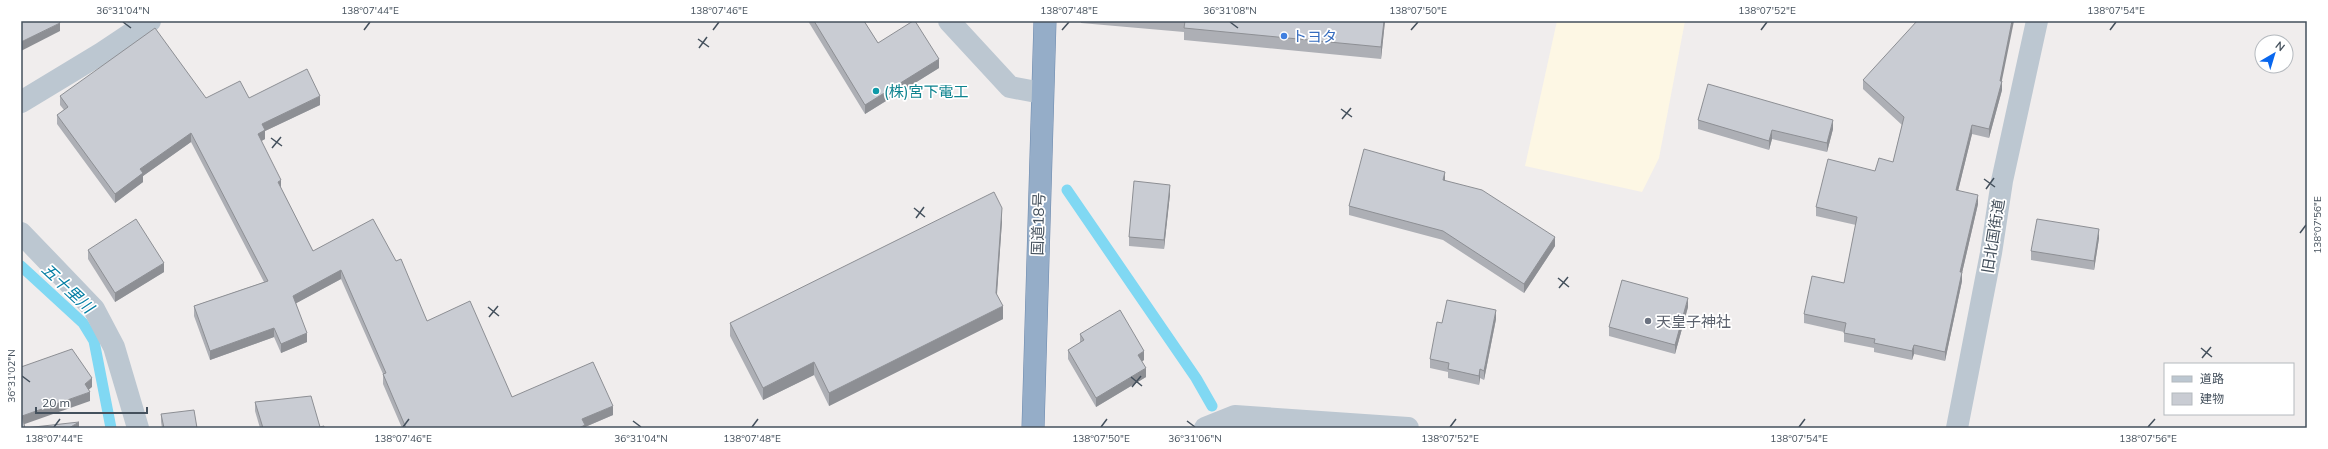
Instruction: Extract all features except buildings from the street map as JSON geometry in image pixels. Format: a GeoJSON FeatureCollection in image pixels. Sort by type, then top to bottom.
{"type":"FeatureCollection","features":[{"type":"Feature","properties":{"kind":"highway","name":"国道18号"},"geometry":{"type":"LineString","coordinates":[[1033,428],[1045,21]]}},
{"type":"Feature","properties":{"kind":"street"},"geometry":{"type":"LineString","coordinates":[[21,102],[102,53],[150,21]]}},
{"type":"Feature","properties":{"kind":"street"},"geometry":{"type":"LineString","coordinates":[[949,21],[1010,87],[1042,93]]}},
{"type":"Feature","properties":{"kind":"street","name":"旧北国街道"},"geometry":{"type":"LineString","coordinates":[[1957,428],[1991,253],[2002,181],[2037,21]]}},
{"type":"Feature","properties":{"kind":"street"},"geometry":{"type":"LineString","coordinates":[[21,234],[94,309],[114,348],[138,428]]}},
{"type":"Feature","properties":{"kind":"street"},"geometry":{"type":"LineString","coordinates":[[1205,428],[1235,416],[1408,428]]}},
{"type":"Feature","properties":{"kind":"shaded area"},"geometry":{"type":"Polygon","coordinates":[[[1557,21],[1685,21],[1659,158],[1642,192],[1525,166],[1557,21]]]}},
{"type":"Feature","properties":{"kind":"waterway"},"geometry":{"type":"LineString","coordinates":[[1067,190],[1196,378],[1212,406]]}},
{"type":"Feature","properties":{"kind":"waterway","name":"五十里川"},"geometry":{"type":"LineString","coordinates":[[21,266],[83,323],[94,341],[111,428]]}},
{"type":"Feature","properties":{"kind":"place","name":"トヨタ"},"geometry":{"type":"Point","coordinates":[1284,36]}},
{"type":"Feature","properties":{"kind":"place","name":"(株)宮下電工"},"geometry":{"type":"Point","coordinates":[876,91]}},
{"type":"Feature","properties":{"kind":"place","name":"天皇子神社"},"geometry":{"type":"Point","coordinates":[1648,321]}}]}
